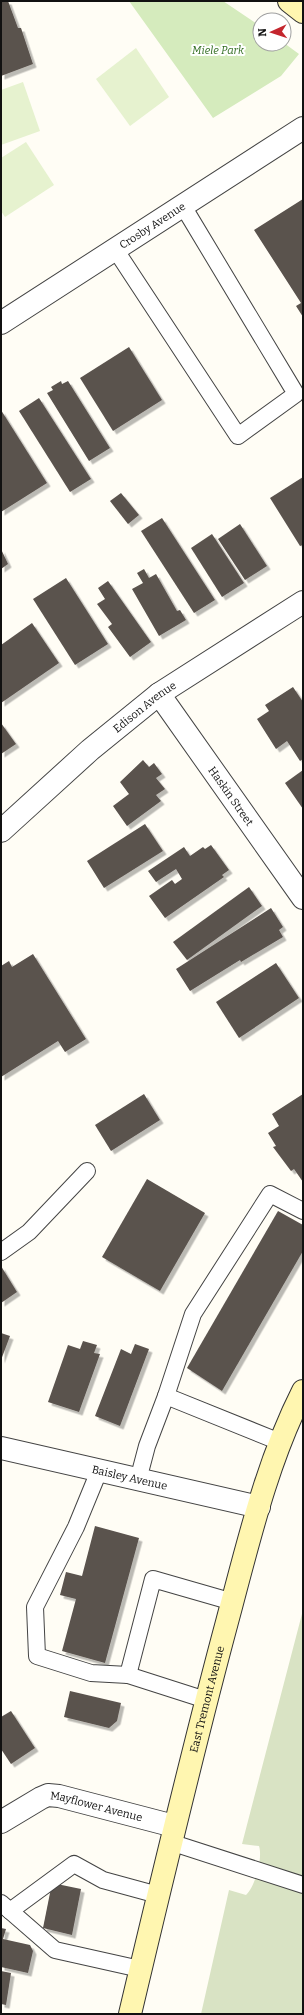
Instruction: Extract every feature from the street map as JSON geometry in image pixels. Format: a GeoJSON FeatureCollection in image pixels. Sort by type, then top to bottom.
{"type":"FeatureCollection","features":[{"type":"Feature","properties":{"kind":"main road"},"geometry":{"type":"LineString","coordinates":[[289,1],[303,12]]}},
{"type":"Feature","properties":{"kind":"main road","name":"East Tremont Avenue"},"geometry":{"type":"LineString","coordinates":[[130,2014],[172,1834],[206,1700],[259,1507],[280,1442],[303,1391]]}},
{"type":"Feature","properties":{"kind":"street","name":"Crosby Avenue"},"geometry":{"type":"LineString","coordinates":[[1,323],[303,128]]}},
{"type":"Feature","properties":{"kind":"street","name":"Edison Avenue"},"geometry":{"type":"LineString","coordinates":[[1,831],[90,750],[159,694],[303,602]]}},
{"type":"Feature","properties":{"kind":"street","name":"Haskin Street"},"geometry":{"type":"LineString","coordinates":[[159,694],[303,898]]}},
{"type":"Feature","properties":{"kind":"street","name":"Baisley Avenue"},"geometry":{"type":"LineString","coordinates":[[1,1448],[259,1507]]}},
{"type":"Feature","properties":{"kind":"street","name":"Mayflower Avenue"},"geometry":{"type":"LineString","coordinates":[[1,1822],[48,1795],[58,1796],[172,1834]]}},
{"type":"Feature","properties":{"kind":"lane"},"geometry":{"type":"LineString","coordinates":[[115,249],[238,436],[296,394],[183,206]]}},
{"type":"Feature","properties":{"kind":"lane"},"geometry":{"type":"LineString","coordinates":[[1,1252],[29,1232],[87,1171]]}},
{"type":"Feature","properties":{"kind":"lane"},"geometry":{"type":"LineString","coordinates":[[138,1480],[146,1446],[166,1396],[192,1314],[270,1194],[303,1211]]}},
{"type":"Feature","properties":{"kind":"lane"},"geometry":{"type":"LineString","coordinates":[[166,1396],[280,1442]]}},
{"type":"Feature","properties":{"kind":"lane"},"geometry":{"type":"LineString","coordinates":[[99,1471],[76,1527],[35,1607],[37,1656],[91,1673],[128,1675],[206,1700]]}},
{"type":"Feature","properties":{"kind":"lane"},"geometry":{"type":"LineString","coordinates":[[128,1675],[152,1579],[233,1602]]}},
{"type":"Feature","properties":{"kind":"lane"},"geometry":{"type":"LineString","coordinates":[[172,1834],[303,1885]]}},
{"type":"Feature","properties":{"kind":"lane"},"geometry":{"type":"LineString","coordinates":[[140,1969],[55,1950],[6,1907],[74,1864],[103,1880],[158,1895]]}},
{"type":"Feature","properties":{"kind":"green space","name":"Miele Park"},"geometry":{"type":"Polygon","coordinates":[[[129,1],[223,1],[252,21],[252,52],[292,52],[292,49],[299,54],[281,76],[213,118],[129,1]]]}},
{"type":"Feature","properties":{"kind":"green space"},"geometry":{"type":"Polygon","coordinates":[[[136,48],[169,97],[130,126],[96,79],[136,48]]]}},
{"type":"Feature","properties":{"kind":"green space"},"geometry":{"type":"Polygon","coordinates":[[[23,82],[40,131],[1,145],[1,90],[23,82]]]}},
{"type":"Feature","properties":{"kind":"green space"},"geometry":{"type":"Polygon","coordinates":[[[26,142],[54,185],[5,217],[1,211],[1,158],[26,142]]]}},
{"type":"Feature","properties":{"kind":"green space"},"geometry":{"type":"Polygon","coordinates":[[[303,1610],[303,2014],[201,2014],[229,1890],[246,1895],[252,1886],[259,1865],[259,1846],[242,1844],[303,1610]]]}},
{"type":"Feature","properties":{"kind":"building"},"geometry":{"type":"Polygon","coordinates":[[[1,1],[8,1],[18,28],[21,28],[33,64],[1,76],[1,1]]]}},
{"type":"Feature","properties":{"kind":"building"},"geometry":{"type":"Polygon","coordinates":[[[303,199],[303,317],[296,306],[301,303],[254,230],[303,199]]]}},
{"type":"Feature","properties":{"kind":"building"},"geometry":{"type":"Polygon","coordinates":[[[129,347],[162,400],[113,431],[80,378],[129,347]]]}},
{"type":"Feature","properties":{"kind":"building"},"geometry":{"type":"Polygon","coordinates":[[[61,381],[62,384],[68,381],[110,448],[89,461],[47,393],[53,390],[51,387],[61,381]]]}},
{"type":"Feature","properties":{"kind":"building"},"geometry":{"type":"Polygon","coordinates":[[[39,398],[91,479],[70,492],[19,411],[39,398]]]}},
{"type":"Feature","properties":{"kind":"building"},"geometry":{"type":"Polygon","coordinates":[[[1,410],[47,483],[1,512],[1,410]]]}},
{"type":"Feature","properties":{"kind":"building"},"geometry":{"type":"Polygon","coordinates":[[[303,477],[303,545],[300,546],[270,498],[303,477]]]}},
{"type":"Feature","properties":{"kind":"building"},"geometry":{"type":"Polygon","coordinates":[[[121,493],[139,515],[128,524],[110,501],[121,493]]]}},
{"type":"Feature","properties":{"kind":"building"},"geometry":{"type":"Polygon","coordinates":[[[162,518],[215,600],[194,613],[141,531],[162,518]]]}},
{"type":"Feature","properties":{"kind":"building"},"geometry":{"type":"Polygon","coordinates":[[[240,524],[267,566],[245,580],[218,539],[240,524]]]}},
{"type":"Feature","properties":{"kind":"building"},"geometry":{"type":"Polygon","coordinates":[[[212,534],[244,583],[222,597],[191,548],[212,534]]]}},
{"type":"Feature","properties":{"kind":"building"},"geometry":{"type":"Polygon","coordinates":[[[1,549],[8,564],[1,569],[1,549]]]}},
{"type":"Feature","properties":{"kind":"building"},"geometry":{"type":"Polygon","coordinates":[[[144,569],[149,578],[156,574],[177,611],[180,610],[186,620],[159,636],[132,589],[143,583],[137,573],[144,569]]]}},
{"type":"Feature","properties":{"kind":"building"},"geometry":{"type":"Polygon","coordinates":[[[66,578],[108,644],[75,665],[33,599],[66,578]]]}},
{"type":"Feature","properties":{"kind":"building"},"geometry":{"type":"Polygon","coordinates":[[[108,581],[151,642],[130,657],[108,627],[112,624],[97,604],[105,599],[98,588],[108,581]]]}},
{"type":"Feature","properties":{"kind":"building"},"geometry":{"type":"Polygon","coordinates":[[[32,623],[59,663],[1,703],[1,645],[32,623]]]}},
{"type":"Feature","properties":{"kind":"building"},"geometry":{"type":"Polygon","coordinates":[[[293,687],[303,702],[303,759],[300,761],[287,741],[276,749],[257,719],[269,711],[265,705],[293,687]]]}},
{"type":"Feature","properties":{"kind":"building"},"geometry":{"type":"Polygon","coordinates":[[[1,723],[16,744],[1,754],[1,723]]]}},
{"type":"Feature","properties":{"kind":"building"},"geometry":{"type":"Polygon","coordinates":[[[143,760],[149,767],[154,763],[162,774],[156,778],[165,789],[156,795],[161,801],[127,826],[113,806],[129,794],[120,782],[143,760]]]}},
{"type":"Feature","properties":{"kind":"building"},"geometry":{"type":"Polygon","coordinates":[[[303,770],[303,809],[285,783],[303,770]]]}},
{"type":"Feature","properties":{"kind":"building"},"geometry":{"type":"Polygon","coordinates":[[[145,824],[163,851],[104,888],[87,861],[145,824]]]}},
{"type":"Feature","properties":{"kind":"building"},"geometry":{"type":"Polygon","coordinates":[[[211,845],[229,870],[222,875],[224,877],[165,918],[149,896],[172,880],[175,884],[182,879],[176,869],[156,882],[148,871],[184,847],[190,856],[203,847],[205,849],[211,845]]]}},
{"type":"Feature","properties":{"kind":"building"},"geometry":{"type":"Polygon","coordinates":[[[249,887],[262,906],[187,960],[173,942],[249,887]]]}},
{"type":"Feature","properties":{"kind":"building"},"geometry":{"type":"Polygon","coordinates":[[[271,908],[283,927],[279,930],[283,937],[241,962],[240,960],[190,991],[176,969],[271,908]]]}},
{"type":"Feature","properties":{"kind":"building"},"geometry":{"type":"Polygon","coordinates":[[[33,954],[86,1039],[65,1052],[58,1041],[1,1077],[1,966],[9,961],[12,967],[33,954]]]}},
{"type":"Feature","properties":{"kind":"building"},"geometry":{"type":"Polygon","coordinates":[[[276,963],[299,998],[239,1038],[216,1002],[276,963]]]}},
{"type":"Feature","properties":{"kind":"building"},"geometry":{"type":"Polygon","coordinates":[[[144,1094],[160,1120],[111,1151],[95,1125],[144,1094]]]}},
{"type":"Feature","properties":{"kind":"building"},"geometry":{"type":"Polygon","coordinates":[[[303,1094],[303,1182],[294,1169],[291,1171],[273,1147],[276,1146],[268,1133],[279,1126],[272,1114],[303,1094]]]}},
{"type":"Feature","properties":{"kind":"building"},"geometry":{"type":"Polygon","coordinates":[[[147,1179],[205,1213],[160,1291],[102,1257],[147,1179]]]}},
{"type":"Feature","properties":{"kind":"building"},"geometry":{"type":"Polygon","coordinates":[[[278,1211],[303,1225],[303,1251],[222,1391],[187,1368],[278,1211]]]}},
{"type":"Feature","properties":{"kind":"building"},"geometry":{"type":"Polygon","coordinates":[[[1,1266],[17,1292],[1,1303],[1,1266]]]}},
{"type":"Feature","properties":{"kind":"building"},"geometry":{"type":"Polygon","coordinates":[[[1,1333],[10,1336],[1,1360],[1,1333]]]}},
{"type":"Feature","properties":{"kind":"building"},"geometry":{"type":"Polygon","coordinates":[[[83,1341],[97,1345],[94,1353],[100,1354],[79,1412],[48,1402],[68,1345],[80,1349],[83,1341]]]}},
{"type":"Feature","properties":{"kind":"building"},"geometry":{"type":"Polygon","coordinates":[[[135,1344],[149,1349],[120,1426],[95,1416],[121,1349],[131,1354],[135,1344]]]}},
{"type":"Feature","properties":{"kind":"building"},"geometry":{"type":"Polygon","coordinates":[[[95,1526],[139,1538],[105,1663],[62,1651],[76,1599],[60,1595],[66,1572],[82,1576],[95,1526]]]}},
{"type":"Feature","properties":{"kind":"building"},"geometry":{"type":"Polygon","coordinates":[[[70,1691],[121,1703],[117,1721],[109,1728],[64,1717],[70,1691]]]}},
{"type":"Feature","properties":{"kind":"building"},"geometry":{"type":"Polygon","coordinates":[[[11,1711],[35,1748],[11,1764],[1,1749],[1,1717],[11,1711]]]}},
{"type":"Feature","properties":{"kind":"building"},"geometry":{"type":"Polygon","coordinates":[[[52,1883],[81,1889],[72,1935],[43,1928],[52,1883]]]}},
{"type":"Feature","properties":{"kind":"building"},"geometry":{"type":"Polygon","coordinates":[[[1,1928],[6,1929],[3,1939],[30,1945],[33,1951],[28,1973],[1,1967],[1,1928]]]}},
{"type":"Feature","properties":{"kind":"building"},"geometry":{"type":"Polygon","coordinates":[[[1,1971],[11,1973],[6,2005],[1,2004],[1,1971]]]}}]}
